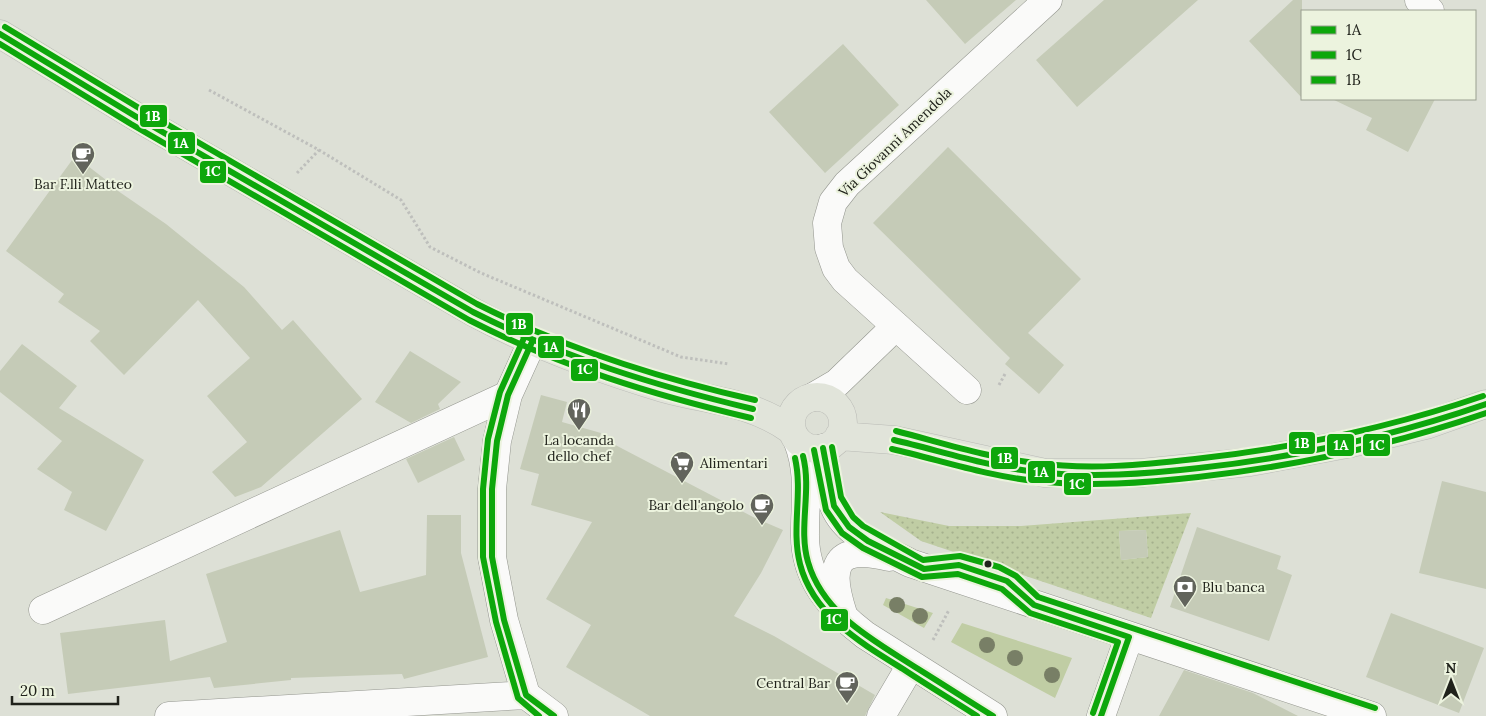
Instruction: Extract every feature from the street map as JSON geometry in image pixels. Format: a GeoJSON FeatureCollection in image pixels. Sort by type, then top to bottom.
{"type":"FeatureCollection","features":[{"type":"Feature","properties":{"kind":"main road"},"geometry":{"type":"LineString","coordinates":[[0,34],[127,111],[473,312],[532,342],[617,374],[666,389],[753,409],[820,418],[894,440],[1045,473],[1141,473],[1250,462],[1352,443],[1426,425],[1486,404]]}},
{"type":"Feature","properties":{"kind":"street","name":"Via Giovanni Amendola"},"geometry":{"type":"LineString","coordinates":[[966,390],[845,280],[836,268],[827,236],[827,223],[833,202],[854,178],[1048,0]]}},
{"type":"Feature","properties":{"kind":"street"},"geometry":{"type":"LineString","coordinates":[[1419,0],[1429,10]]}},
{"type":"Feature","properties":{"kind":"street"},"geometry":{"type":"LineString","coordinates":[[896,326],[820,418],[804,460],[807,478],[806,554],[814,580],[822,595],[845,620],[914,667],[993,716]]}},
{"type":"Feature","properties":{"kind":"street"},"geometry":{"type":"LineString","coordinates":[[532,342],[508,394],[497,441],[493,469],[492,557],[504,620],[526,695],[554,716]]}},
{"type":"Feature","properties":{"kind":"street"},"geometry":{"type":"LineString","coordinates":[[43,610],[508,394]]}},
{"type":"Feature","properties":{"kind":"street"},"geometry":{"type":"LineString","coordinates":[[820,418],[834,506],[849,527],[868,541],[924,569],[959,564],[1007,580],[1026,600],[1034,605]]}},
{"type":"Feature","properties":{"kind":"street"},"geometry":{"type":"LineString","coordinates":[[845,620],[837,595],[834,574],[837,564],[842,558],[853,553],[872,553],[1372,716]]}},
{"type":"Feature","properties":{"kind":"street"},"geometry":{"type":"LineString","coordinates":[[1101,716],[1129,637]]}},
{"type":"Feature","properties":{"kind":"street"},"geometry":{"type":"LineString","coordinates":[[881,716],[914,667]]}},
{"type":"Feature","properties":{"kind":"street"},"geometry":{"type":"LineString","coordinates":[[169,716],[526,695]]}},
{"type":"Feature","properties":{"kind":"path"},"geometry":{"type":"LineString","coordinates":[[209,90],[319,150],[401,200],[430,247],[481,273],[681,357],[730,364]]}},
{"type":"Feature","properties":{"kind":"path"},"geometry":{"type":"LineString","coordinates":[[914,667],[964,582]]}},
{"type":"Feature","properties":{"kind":"green space"},"geometry":{"type":"Polygon","coordinates":[[[880,512],[949,526],[1021,526],[1191,513],[1151,618],[921,541],[880,512]],[[1146,530],[1119,531],[1121,560],[1148,557],[1146,530]]]}},
{"type":"Feature","properties":{"kind":"green space"},"geometry":{"type":"Polygon","coordinates":[[[886,598],[933,613],[924,628],[883,605],[886,598]]]}},
{"type":"Feature","properties":{"kind":"green space"},"geometry":{"type":"Polygon","coordinates":[[[962,623],[1072,658],[1055,698],[951,642],[962,623]]]}},
{"type":"Feature","properties":{"kind":"building"},"geometry":{"type":"Polygon","coordinates":[[[926,0],[1016,0],[965,44],[926,0]]]}},
{"type":"Feature","properties":{"kind":"building"},"geometry":{"type":"Polygon","coordinates":[[[1104,0],[1198,0],[1077,107],[1036,60],[1104,0]]]}},
{"type":"Feature","properties":{"kind":"building"},"geometry":{"type":"Polygon","coordinates":[[[1293,0],[1302,0],[1301,97],[1249,41],[1293,0]]]}},
{"type":"Feature","properties":{"kind":"building"},"geometry":{"type":"Polygon","coordinates":[[[843,44],[899,105],[825,173],[769,112],[843,44]]]}},
{"type":"Feature","properties":{"kind":"building"},"geometry":{"type":"Polygon","coordinates":[[[1334,100],[1434,100],[1408,152],[1366,130],[1372,118],[1334,100]]]}},
{"type":"Feature","properties":{"kind":"building"},"geometry":{"type":"Polygon","coordinates":[[[948,147],[1081,279],[1028,333],[1064,365],[1039,394],[1005,364],[1010,358],[873,223],[948,147]]]}},
{"type":"Feature","properties":{"kind":"building"},"geometry":{"type":"Polygon","coordinates":[[[75,156],[106,180],[105,182],[166,224],[244,287],[282,330],[293,320],[362,399],[261,487],[235,497],[212,472],[247,442],[207,396],[250,358],[198,300],[124,375],[90,341],[100,331],[58,302],[64,294],[6,251],[75,156]]]}},
{"type":"Feature","properties":{"kind":"building"},"geometry":{"type":"Polygon","coordinates":[[[22,344],[77,386],[59,408],[144,460],[106,531],[64,510],[72,492],[37,469],[62,441],[0,392],[0,371],[22,344]]]}},
{"type":"Feature","properties":{"kind":"building"},"geometry":{"type":"Polygon","coordinates":[[[410,351],[461,382],[438,404],[440,409],[411,423],[375,402],[410,351]]]}},
{"type":"Feature","properties":{"kind":"building"},"geometry":{"type":"Polygon","coordinates":[[[541,395],[567,402],[562,422],[601,433],[600,437],[755,518],[783,530],[761,573],[734,616],[774,636],[875,695],[865,716],[650,716],[566,667],[591,625],[546,599],[592,522],[531,505],[539,474],[520,469],[541,395]]]}},
{"type":"Feature","properties":{"kind":"building"},"geometry":{"type":"Polygon","coordinates":[[[454,437],[465,460],[418,483],[406,459],[454,437]]]}},
{"type":"Feature","properties":{"kind":"building"},"geometry":{"type":"Polygon","coordinates":[[[1442,481],[1486,492],[1486,589],[1419,573],[1442,481]]]}},
{"type":"Feature","properties":{"kind":"building"},"geometry":{"type":"Polygon","coordinates":[[[427,515],[461,515],[461,553],[488,657],[404,679],[402,674],[291,678],[291,680],[214,688],[210,677],[68,694],[60,633],[165,620],[170,661],[227,642],[206,574],[340,530],[360,592],[426,575],[427,515]]]}},
{"type":"Feature","properties":{"kind":"building"},"geometry":{"type":"Polygon","coordinates":[[[1197,527],[1281,556],[1277,569],[1292,575],[1269,641],[1170,607],[1197,527]]]}},
{"type":"Feature","properties":{"kind":"building"},"geometry":{"type":"Polygon","coordinates":[[[1146,530],[1148,557],[1121,560],[1119,531],[1146,530]]]}},
{"type":"Feature","properties":{"kind":"building"},"geometry":{"type":"Polygon","coordinates":[[[1391,613],[1484,648],[1459,713],[1366,677],[1391,613]]]}},
{"type":"Feature","properties":{"kind":"building"},"geometry":{"type":"Polygon","coordinates":[[[1184,670],[1253,693],[1298,716],[1159,716],[1184,670]]]}},
{"type":"Feature","properties":{"kind":"transit line","name":"1B"},"geometry":{"type":"LineString","coordinates":[[5,27],[139,108],[477,304],[544,335],[613,361],[683,382],[755,400]]}},
{"type":"Feature","properties":{"kind":"transit line","name":"1A"},"geometry":{"type":"LineString","coordinates":[[0,34],[135,116],[473,312],[541,343],[610,369],[753,409]]}},
{"type":"Feature","properties":{"kind":"transit line","name":"1C"},"geometry":{"type":"LineString","coordinates":[[0,44],[131,124],[469,320],[537,351],[607,378],[751,418]]}},
{"type":"Feature","properties":{"kind":"transit line","name":"1C"},"geometry":{"type":"LineString","coordinates":[[524,338],[500,392],[488,439],[483,489],[483,557],[496,622],[518,698],[539,716]]}},
{"type":"Feature","properties":{"kind":"transit line","name":"1A"},"geometry":{"type":"LineString","coordinates":[[532,342],[508,395],[497,441],[492,489],[492,557],[504,620],[526,695],[554,716]]}},
{"type":"Feature","properties":{"kind":"transit line","name":"1B"},"geometry":{"type":"LineString","coordinates":[[896,431],[966,450],[1018,461],[1076,466],[1136,465],[1305,443],[1412,418],[1483,396]]}},
{"type":"Feature","properties":{"kind":"transit line","name":"1A"},"geometry":{"type":"LineString","coordinates":[[894,440],[983,463],[1019,470],[1078,475],[1139,473],[1273,458],[1345,444],[1416,426],[1486,404]]}},
{"type":"Feature","properties":{"kind":"transit line","name":"1C"},"geometry":{"type":"LineString","coordinates":[[892,449],[982,472],[1018,479],[1076,484],[1137,482],[1178,479],[1272,467],[1344,453],[1415,435],[1486,413]]}},
{"type":"Feature","properties":{"kind":"transit line","name":"1B"},"geometry":{"type":"LineString","coordinates":[[832,447],[841,497],[853,517],[863,526],[923,560],[960,556],[999,567],[1016,576],[1038,597],[1375,708]]}},
{"type":"Feature","properties":{"kind":"transit line","name":"1A"},"geometry":{"type":"LineString","coordinates":[[823,448],[834,506],[849,527],[868,541],[924,569],[959,565],[1007,581],[1034,605],[1129,637],[1101,716]]}},
{"type":"Feature","properties":{"kind":"transit line","name":"1C"},"geometry":{"type":"LineString","coordinates":[[814,450],[826,510],[842,533],[863,548],[922,577],[958,574],[1002,589],[1030,613],[1118,642],[1093,713]]}},
{"type":"Feature","properties":{"kind":"transit line","name":"1A"},"geometry":{"type":"LineString","coordinates":[[803,456],[806,483],[805,549],[815,580],[825,597],[837,611],[867,636],[993,716]]}},
{"type":"Feature","properties":{"kind":"transit line","name":"1C"},"geometry":{"type":"LineString","coordinates":[[795,458],[798,484],[798,551],[806,582],[816,598],[827,613],[855,638],[977,716]]}},
{"type":"Feature","properties":{"kind":"place","name":"Bar F.lli Matteo"},"geometry":{"type":"Point","coordinates":[83,175]}},
{"type":"Feature","properties":{"kind":"place","name":"La locanda dello chef"},"geometry":{"type":"Point","coordinates":[579,431]}},
{"type":"Feature","properties":{"kind":"place","name":"Alimentari"},"geometry":{"type":"Point","coordinates":[682,484]}},
{"type":"Feature","properties":{"kind":"place","name":"Bar dell'angolo"},"geometry":{"type":"Point","coordinates":[762,526]}},
{"type":"Feature","properties":{"kind":"place","name":"Blu banca"},"geometry":{"type":"Point","coordinates":[1185,608]}},
{"type":"Feature","properties":{"kind":"place","name":"Central Bar"},"geometry":{"type":"Point","coordinates":[847,704]}}]}
